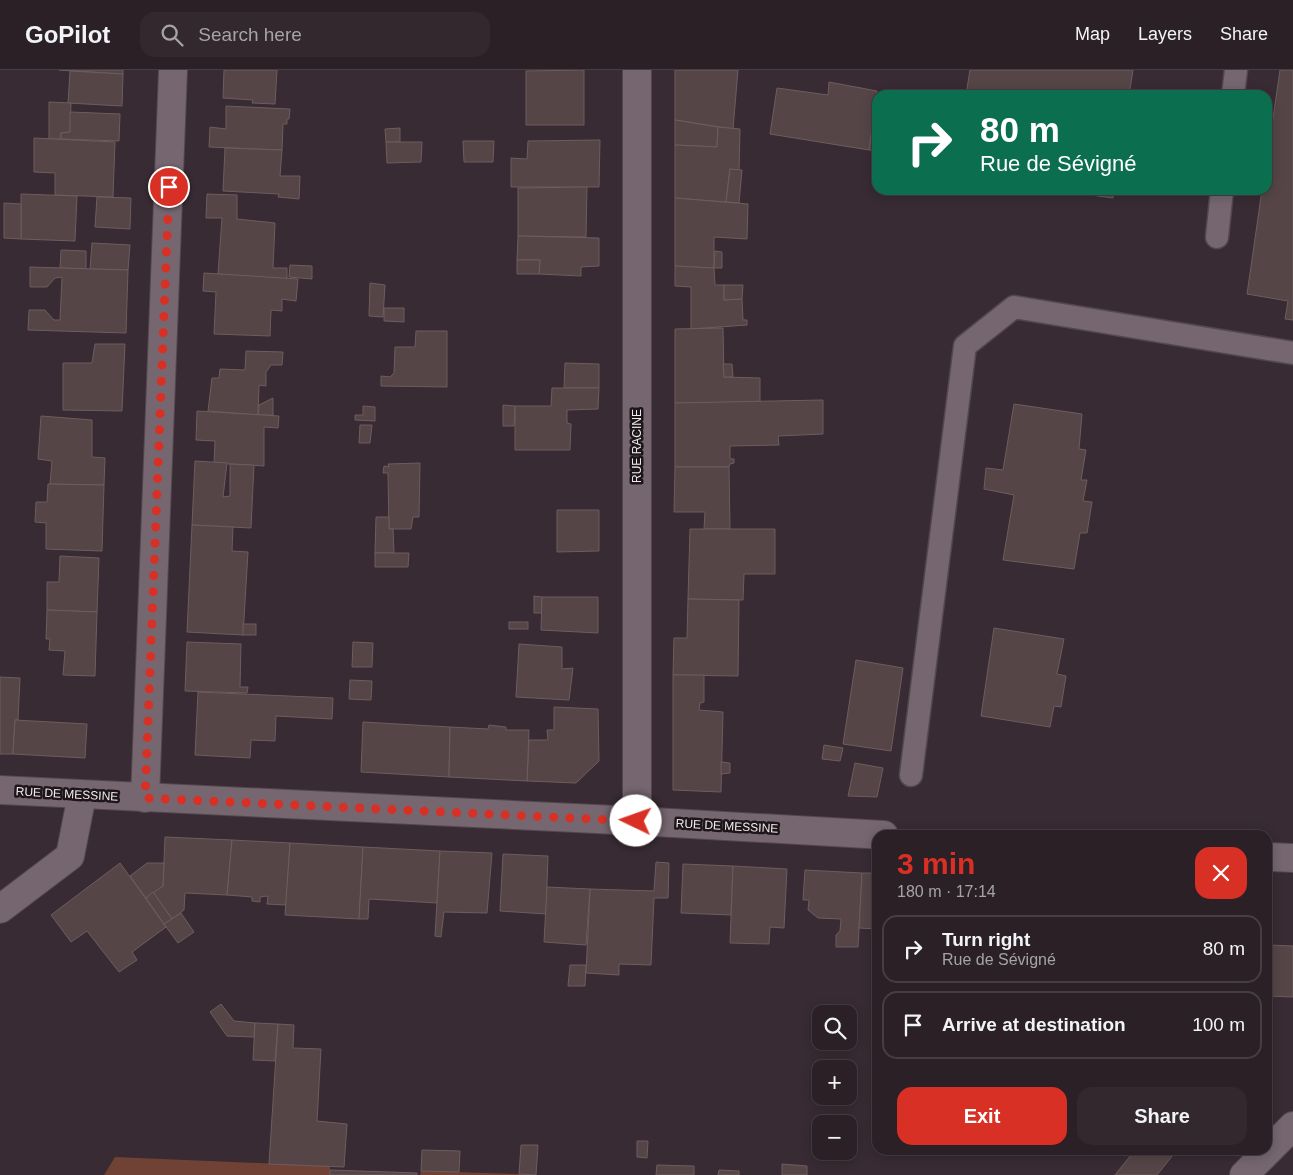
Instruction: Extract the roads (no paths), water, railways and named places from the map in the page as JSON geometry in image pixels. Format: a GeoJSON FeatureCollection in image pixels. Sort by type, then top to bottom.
{"type":"FeatureCollection","features":[{"type":"Feature","properties":{"kind":"street"},"geometry":{"type":"LineString","coordinates":[[145,798],[173,70]]}},
{"type":"Feature","properties":{"kind":"street","name":"RUE RACINE"},"geometry":{"type":"LineString","coordinates":[[636,821],[637,70]]}},
{"type":"Feature","properties":{"kind":"street","name":"RUE DE MESSINE"},"geometry":{"type":"LineString","coordinates":[[0,790],[872,834]]}},
{"type":"Feature","properties":{"kind":"street"},"geometry":{"type":"LineString","coordinates":[[0,909],[70,856],[82,795]]}},
{"type":"Feature","properties":{"kind":"street"},"geometry":{"type":"LineString","coordinates":[[1272,856],[1293,858]]}},
{"type":"Feature","properties":{"kind":"street"},"geometry":{"type":"LineString","coordinates":[[1272,1147],[1293,1126]]}},
{"type":"Feature","properties":{"kind":"street"},"geometry":{"type":"LineString","coordinates":[[1244,1175],[1264,1155]]}},
{"type":"Feature","properties":{"kind":"lane"},"geometry":{"type":"LineString","coordinates":[[1234,90],[1236,70]]}},
{"type":"Feature","properties":{"kind":"lane"},"geometry":{"type":"LineString","coordinates":[[1217,237],[1221,195]]}},
{"type":"Feature","properties":{"kind":"lane"},"geometry":{"type":"LineString","coordinates":[[911,775],[965,346],[1014,307],[1293,353]]}}]}
